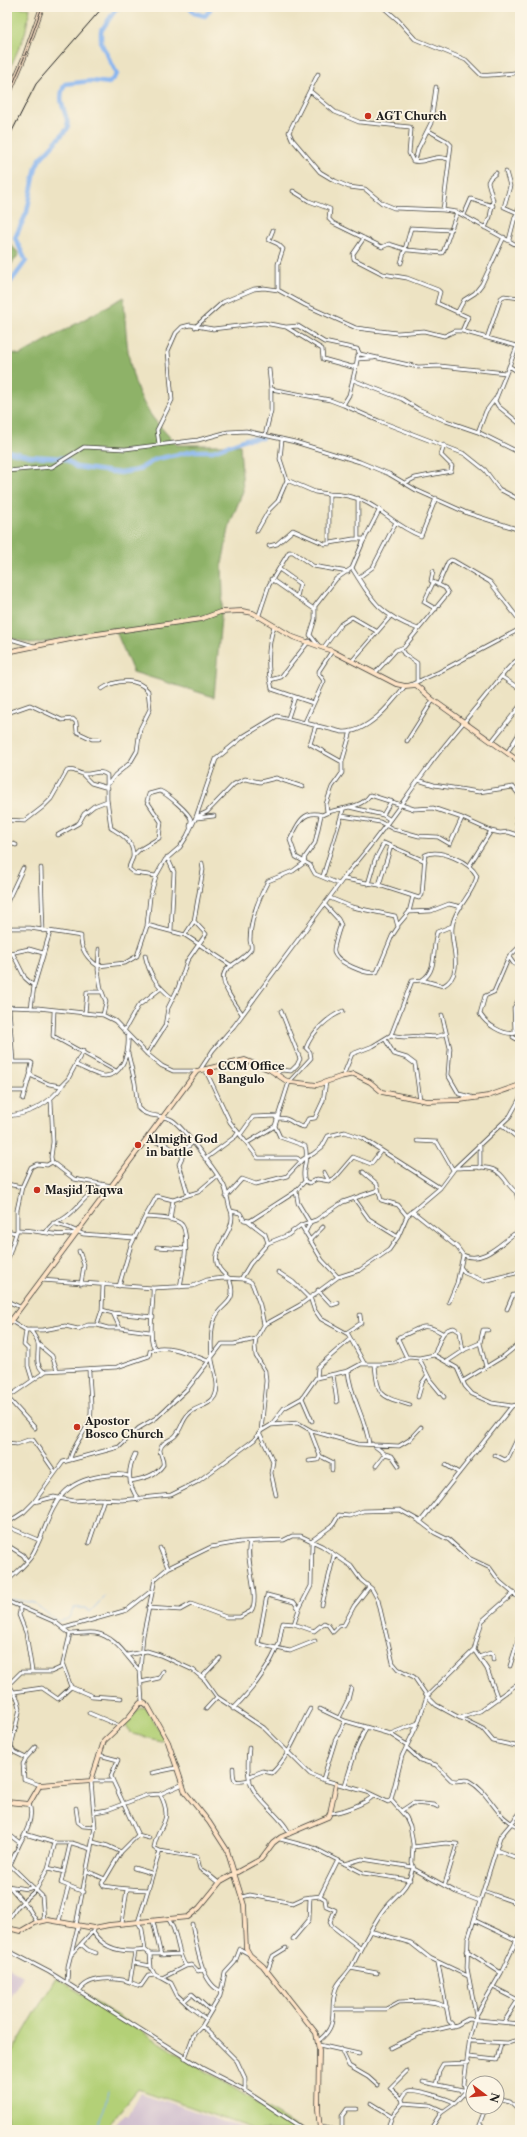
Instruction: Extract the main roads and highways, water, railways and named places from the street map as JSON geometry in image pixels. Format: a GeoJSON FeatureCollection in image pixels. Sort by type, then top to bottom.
{"type":"FeatureCollection","features":[{"type":"Feature","properties":{"kind":"waterway"},"geometry":{"type":"LineString","coordinates":[[7,287],[26,261],[15,238],[27,212],[36,167],[40,159],[68,128],[61,96],[62,91],[65,84],[91,81],[109,83],[117,74],[101,43],[101,31],[116,9],[121,7]]}},
{"type":"Feature","properties":{"kind":"waterway"},"geometry":{"type":"LineString","coordinates":[[189,7],[194,13],[205,16],[210,10],[210,7]]}},
{"type":"Feature","properties":{"kind":"waterway"},"geometry":{"type":"LineString","coordinates":[[7,451],[30,456],[64,458],[76,467],[120,473],[138,470],[156,459],[194,451],[213,451],[246,439],[262,438]]}},
{"type":"Feature","properties":{"kind":"waterway"},"geometry":{"type":"LineString","coordinates":[[7,1599],[34,1603],[57,1621],[68,1619],[74,1608],[85,1608],[90,1612],[105,1596]]}},
{"type":"Feature","properties":{"kind":"waterway"},"geometry":{"type":"LineString","coordinates":[[95,2130],[104,2110],[108,2091]]}},
{"type":"Feature","properties":{"kind":"railway"},"geometry":{"type":"LineString","coordinates":[[7,98],[24,58],[42,7]]}},
{"type":"Feature","properties":{"kind":"railway"},"geometry":{"type":"LineString","coordinates":[[7,141],[36,84],[103,7]]}},
{"type":"Feature","properties":{"kind":"place","name":"AGT Church"},"geometry":{"type":"Point","coordinates":[368,116]}},
{"type":"Feature","properties":{"kind":"place","name":"CCM Office Bangulo"},"geometry":{"type":"Point","coordinates":[210,1072]}},
{"type":"Feature","properties":{"kind":"place","name":"Almight God in battle"},"geometry":{"type":"Point","coordinates":[138,1145]}},
{"type":"Feature","properties":{"kind":"place","name":"Masjid Taqwa"},"geometry":{"type":"Point","coordinates":[37,1190]}},
{"type":"Feature","properties":{"kind":"place","name":"Apostor Bosco Church"},"geometry":{"type":"Point","coordinates":[77,1427]}}]}
